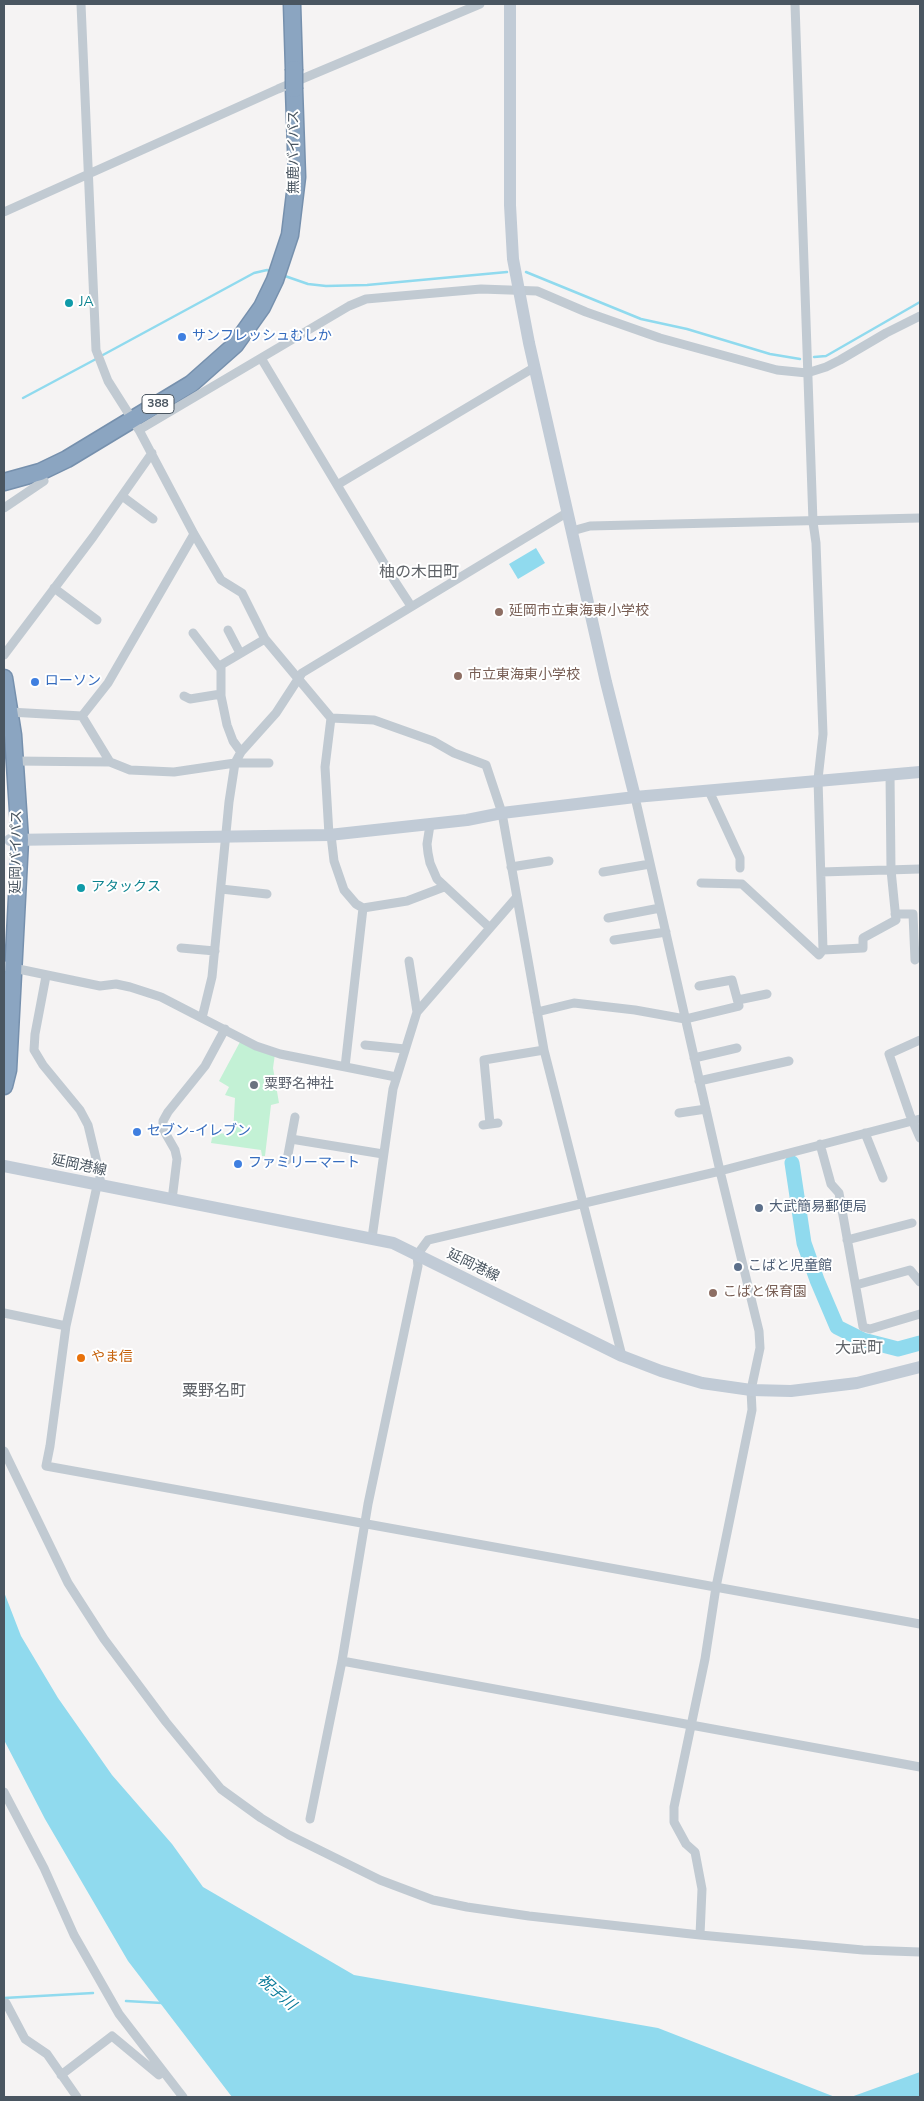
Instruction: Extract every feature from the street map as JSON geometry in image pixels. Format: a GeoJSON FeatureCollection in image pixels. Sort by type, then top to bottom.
{"type":"FeatureCollection","features":[{"type":"Feature","properties":{"kind":"highway","name":"無鹿バイパス"},"geometry":{"type":"LineString","coordinates":[[4,482],[40,472],[136,424],[190,384],[235,345],[262,307],[282,264],[290,235],[297,177],[292,4]]}},
{"type":"Feature","properties":{"kind":"highway","name":"延岡バイパス"},"geometry":{"type":"LineString","coordinates":[[4,678],[10,712],[11,841],[8,1070],[4,1086]]}},
{"type":"Feature","properties":{"kind":"highway","name":"延岡バイパス"},"geometry":{"type":"LineString","coordinates":[[4,943],[11,841]]}},
{"type":"Feature","properties":{"kind":"street"},"geometry":{"type":"LineString","coordinates":[[81,4],[97,352],[108,381],[136,424],[194,534],[221,580],[242,593],[265,639],[299,677],[331,718],[324,767],[334,860],[344,890],[352,900],[363,908],[408,901],[444,887]]}},
{"type":"Feature","properties":{"kind":"street"},"geometry":{"type":"LineString","coordinates":[[4,212],[278,89],[480,4]]}},
{"type":"Feature","properties":{"kind":"street"},"geometry":{"type":"LineString","coordinates":[[510,4],[510,205],[513,259],[518,291],[699,1081],[760,1331],[760,1348],[751,1390],[752,1410],[716,1587],[705,1659],[674,1807],[674,1822],[686,1844],[696,1852],[702,1889],[700,1936]]}},
{"type":"Feature","properties":{"kind":"street"},"geometry":{"type":"LineString","coordinates":[[701,883],[742,884],[819,955],[823,950],[818,779],[823,734],[816,543],[813,522],[795,4]]}},
{"type":"Feature","properties":{"kind":"street"},"geometry":{"type":"LineString","coordinates":[[136,424],[261,358],[349,306],[366,299],[481,290],[537,291],[586,312],[660,338],[777,370],[808,373],[840,360],[871,341],[920,316]]}},
{"type":"Feature","properties":{"kind":"street"},"geometry":{"type":"LineString","coordinates":[[261,358],[394,580],[412,606]]}},
{"type":"Feature","properties":{"kind":"street"},"geometry":{"type":"LineString","coordinates":[[338,485],[535,367]]}},
{"type":"Feature","properties":{"kind":"street"},"geometry":{"type":"LineString","coordinates":[[4,655],[152,453]]}},
{"type":"Feature","properties":{"kind":"street"},"geometry":{"type":"LineString","coordinates":[[4,508],[44,481],[40,472]]}},
{"type":"Feature","properties":{"kind":"street"},"geometry":{"type":"LineString","coordinates":[[122,496],[153,520]]}},
{"type":"Feature","properties":{"kind":"street"},"geometry":{"type":"LineString","coordinates":[[202,1018],[212,977],[229,802],[235,763],[241,752],[276,713],[302,673],[568,512]]}},
{"type":"Feature","properties":{"kind":"street"},"geometry":{"type":"LineString","coordinates":[[572,531],[590,526],[920,518]]}},
{"type":"Feature","properties":{"kind":"street"},"geometry":{"type":"LineString","coordinates":[[82,716],[108,683],[194,534]]}},
{"type":"Feature","properties":{"kind":"street"},"geometry":{"type":"LineString","coordinates":[[54,588],[97,620]]}},
{"type":"Feature","properties":{"kind":"street"},"geometry":{"type":"LineString","coordinates":[[228,630],[240,653]]}},
{"type":"Feature","properties":{"kind":"street"},"geometry":{"type":"LineString","coordinates":[[193,633],[220,668]]}},
{"type":"Feature","properties":{"kind":"street"},"geometry":{"type":"LineString","coordinates":[[241,752],[230,733],[221,694],[220,665],[265,639]]}},
{"type":"Feature","properties":{"kind":"street"},"geometry":{"type":"LineString","coordinates":[[184,696],[190,698],[221,694]]}},
{"type":"Feature","properties":{"kind":"street"},"geometry":{"type":"LineString","coordinates":[[10,712],[82,716]]}},
{"type":"Feature","properties":{"kind":"street"},"geometry":{"type":"LineString","coordinates":[[82,716],[110,762]]}},
{"type":"Feature","properties":{"kind":"street"},"geometry":{"type":"LineString","coordinates":[[331,718],[374,720],[433,741],[454,753],[486,765],[502,813],[544,1050],[622,1356]]}},
{"type":"Feature","properties":{"kind":"street"},"geometry":{"type":"LineString","coordinates":[[10,758],[110,762],[130,770],[174,772],[235,763],[269,763]]}},
{"type":"Feature","properties":{"kind":"street"},"geometry":{"type":"LineString","coordinates":[[11,841],[330,835],[430,825],[502,813],[635,796],[709,791],[818,779],[920,772]]}},
{"type":"Feature","properties":{"kind":"street"},"geometry":{"type":"LineString","coordinates":[[823,950],[863,948],[863,938],[896,920],[891,870],[890,774]]}},
{"type":"Feature","properties":{"kind":"street"},"geometry":{"type":"LineString","coordinates":[[709,791],[740,858],[740,868]]}},
{"type":"Feature","properties":{"kind":"street"},"geometry":{"type":"LineString","coordinates":[[430,825],[427,844],[430,863],[437,879],[490,928]]}},
{"type":"Feature","properties":{"kind":"street"},"geometry":{"type":"LineString","coordinates":[[511,867],[549,861]]}},
{"type":"Feature","properties":{"kind":"street"},"geometry":{"type":"LineString","coordinates":[[604,872],[650,864]]}},
{"type":"Feature","properties":{"kind":"street"},"geometry":{"type":"LineString","coordinates":[[821,872],[920,869]]}},
{"type":"Feature","properties":{"kind":"street"},"geometry":{"type":"LineString","coordinates":[[222,889],[267,894]]}},
{"type":"Feature","properties":{"kind":"street"},"geometry":{"type":"LineString","coordinates":[[372,1238],[383,1154],[396,1077],[417,1012],[516,898]]}},
{"type":"Feature","properties":{"kind":"street"},"geometry":{"type":"LineString","coordinates":[[345,1067],[363,908]]}},
{"type":"Feature","properties":{"kind":"street"},"geometry":{"type":"LineString","coordinates":[[608,918],[660,908]]}},
{"type":"Feature","properties":{"kind":"street"},"geometry":{"type":"LineString","coordinates":[[895,914],[913,914],[915,960]]}},
{"type":"Feature","properties":{"kind":"street"},"geometry":{"type":"LineString","coordinates":[[614,940],[666,932]]}},
{"type":"Feature","properties":{"kind":"street"},"geometry":{"type":"LineString","coordinates":[[181,948],[215,951]]}},
{"type":"Feature","properties":{"kind":"street"},"geometry":{"type":"LineString","coordinates":[[409,961],[417,1012]]}},
{"type":"Feature","properties":{"kind":"street"},"geometry":{"type":"LineString","coordinates":[[8,967],[100,986],[116,984],[130,987],[161,997],[256,1046],[280,1054],[396,1077]]}},
{"type":"Feature","properties":{"kind":"street"},"geometry":{"type":"LineString","coordinates":[[46,976],[35,1034],[34,1050],[43,1065],[80,1110],[88,1125],[99,1171],[99,1186],[66,1326],[46,1466],[920,1624]]}},
{"type":"Feature","properties":{"kind":"street"},"geometry":{"type":"LineString","coordinates":[[537,1012],[574,1003],[635,1010],[685,1019],[739,1006],[732,980],[699,986]]}},
{"type":"Feature","properties":{"kind":"street"},"geometry":{"type":"LineString","coordinates":[[738,1000],[767,994]]}},
{"type":"Feature","properties":{"kind":"street"},"geometry":{"type":"LineString","coordinates":[[172,1200],[177,1159],[175,1150],[163,1129],[164,1117],[205,1066],[224,1029]]}},
{"type":"Feature","properties":{"kind":"street"},"geometry":{"type":"LineString","coordinates":[[920,1040],[889,1054],[917,1120],[920,1138]]}},
{"type":"Feature","properties":{"kind":"street"},"geometry":{"type":"LineString","coordinates":[[366,1045],[404,1049]]}},
{"type":"Feature","properties":{"kind":"street"},"geometry":{"type":"LineString","coordinates":[[694,1058],[737,1048]]}},
{"type":"Feature","properties":{"kind":"street"},"geometry":{"type":"LineString","coordinates":[[490,1124],[484,1060],[544,1050]]}},
{"type":"Feature","properties":{"kind":"street"},"geometry":{"type":"LineString","coordinates":[[699,1081],[789,1061]]}},
{"type":"Feature","properties":{"kind":"street"},"geometry":{"type":"LineString","coordinates":[[679,1113],[706,1109]]}},
{"type":"Feature","properties":{"kind":"street"},"geometry":{"type":"LineString","coordinates":[[287,1160],[294,1117]]}},
{"type":"Feature","properties":{"kind":"street"},"geometry":{"type":"LineString","coordinates":[[310,1819],[342,1661],[365,1524],[418,1266],[417,1255],[428,1240],[720,1171],[917,1120]]}},
{"type":"Feature","properties":{"kind":"street"},"geometry":{"type":"LineString","coordinates":[[866,1133],[883,1178]]}},
{"type":"Feature","properties":{"kind":"street"},"geometry":{"type":"LineString","coordinates":[[290,1138],[383,1154]]}},
{"type":"Feature","properties":{"kind":"street"},"geometry":{"type":"LineString","coordinates":[[820,1144],[831,1184],[839,1193],[863,1327],[870,1329],[920,1314]]}},
{"type":"Feature","properties":{"kind":"street","name":"延岡港線"},"geometry":{"type":"LineString","coordinates":[[4,1166],[393,1243],[622,1356],[661,1371],[702,1383],[751,1390],[791,1392],[857,1384],[919,1370]]}},
{"type":"Feature","properties":{"kind":"street"},"geometry":{"type":"LineString","coordinates":[[847,1240],[912,1223]]}},
{"type":"Feature","properties":{"kind":"street"},"geometry":{"type":"LineString","coordinates":[[856,1285],[910,1270],[920,1282]]}},
{"type":"Feature","properties":{"kind":"street"},"geometry":{"type":"LineString","coordinates":[[4,1313],[66,1326]]}},
{"type":"Feature","properties":{"kind":"street"},"geometry":{"type":"LineString","coordinates":[[4,1451],[68,1583],[104,1639],[166,1722],[222,1789],[261,1818],[357,1870],[433,1900],[467,1907],[700,1936],[863,1950],[920,1952]]}},
{"type":"Feature","properties":{"kind":"street"},"geometry":{"type":"LineString","coordinates":[[342,1661],[920,1767]]}},
{"type":"Feature","properties":{"kind":"street"},"geometry":{"type":"LineString","coordinates":[[4,1792],[44,1868],[48,1881],[74,1935],[119,2014],[183,2097]]}},
{"type":"Feature","properties":{"kind":"street"},"geometry":{"type":"LineString","coordinates":[[4,2004],[6,2003],[25,2039],[47,2054],[77,2097]]}},
{"type":"Feature","properties":{"kind":"street"},"geometry":{"type":"LineString","coordinates":[[61,2075],[112,2036],[149,2064],[183,2097]]}},
{"type":"Feature","properties":{"kind":"green space"},"geometry":{"type":"Polygon","coordinates":[[[241,1040],[275,1054],[273,1068],[279,1103],[271,1105],[265,1156],[262,1156],[261,1150],[211,1143],[213,1133],[233,1134],[235,1098],[225,1095],[229,1087],[219,1081],[241,1040]]]}},
{"type":"Feature","properties":{"kind":"water"},"geometry":{"type":"Polygon","coordinates":[[[536,548],[545,563],[518,579],[509,564],[536,548]]]}},
{"type":"Feature","properties":{"kind":"water","name":"祝子川"},"geometry":{"type":"Polygon","coordinates":[[[4,1592],[21,1636],[58,1698],[112,1775],[172,1844],[203,1887],[354,1975],[658,2028],[835,2097],[232,2097],[128,1961],[45,1819],[4,1740],[4,1592]]]}},
{"type":"Feature","properties":{"kind":"water"},"geometry":{"type":"Polygon","coordinates":[[[920,2072],[920,2097],[851,2097],[920,2072]]]}},
{"type":"Feature","properties":{"kind":"waterway"},"geometry":{"type":"LineString","coordinates":[[101,356],[254,273],[267,270],[272,272]]}},
{"type":"Feature","properties":{"kind":"waterway"},"geometry":{"type":"LineString","coordinates":[[282,275],[308,284],[326,286],[367,285],[507,272]]}},
{"type":"Feature","properties":{"kind":"waterway"},"geometry":{"type":"LineString","coordinates":[[526,272],[641,319],[687,329],[770,354],[800,359]]}},
{"type":"Feature","properties":{"kind":"waterway"},"geometry":{"type":"LineString","coordinates":[[814,357],[826,356],[920,302]]}},
{"type":"Feature","properties":{"kind":"waterway"},"geometry":{"type":"LineString","coordinates":[[23,398],[96,359]]}},
{"type":"Feature","properties":{"kind":"waterway"},"geometry":{"type":"LineString","coordinates":[[792,1163],[804,1243],[837,1327],[863,1340],[898,1349],[920,1343]]}},
{"type":"Feature","properties":{"kind":"waterway"},"geometry":{"type":"LineString","coordinates":[[4,1998],[93,1993]]}},
{"type":"Feature","properties":{"kind":"waterway"},"geometry":{"type":"LineString","coordinates":[[126,2001],[162,2003]]}},
{"type":"Feature","properties":{"kind":"place","name":"JA"},"geometry":{"type":"Point","coordinates":[69,303]}},
{"type":"Feature","properties":{"kind":"place","name":"サンフレッシュむしか"},"geometry":{"type":"Point","coordinates":[182,337]}},
{"type":"Feature","properties":{"kind":"place","name":"延岡市立東海東小学校"},"geometry":{"type":"Point","coordinates":[499,612]}},
{"type":"Feature","properties":{"kind":"place","name":"市立東海東小学校"},"geometry":{"type":"Point","coordinates":[458,676]}},
{"type":"Feature","properties":{"kind":"place","name":"ローソン"},"geometry":{"type":"Point","coordinates":[35,682]}},
{"type":"Feature","properties":{"kind":"place","name":"アタックス"},"geometry":{"type":"Point","coordinates":[81,888]}},
{"type":"Feature","properties":{"kind":"place","name":"粟野名神社"},"geometry":{"type":"Point","coordinates":[254,1085]}},
{"type":"Feature","properties":{"kind":"place","name":"セブン-イレブン"},"geometry":{"type":"Point","coordinates":[137,1132]}},
{"type":"Feature","properties":{"kind":"place","name":"ファミリーマート"},"geometry":{"type":"Point","coordinates":[238,1164]}},
{"type":"Feature","properties":{"kind":"place","name":"大武簡易郵便局"},"geometry":{"type":"Point","coordinates":[759,1208]}},
{"type":"Feature","properties":{"kind":"place","name":"こばと児童館"},"geometry":{"type":"Point","coordinates":[738,1267]}},
{"type":"Feature","properties":{"kind":"place","name":"こばと保育園"},"geometry":{"type":"Point","coordinates":[713,1293]}},
{"type":"Feature","properties":{"kind":"place","name":"やま信"},"geometry":{"type":"Point","coordinates":[81,1358]}},
{"type":"Feature","properties":{"kind":"district","name":"柚の木田町"},"geometry":{"type":"Point","coordinates":[419,573]}},
{"type":"Feature","properties":{"kind":"district","name":"大武町"},"geometry":{"type":"Point","coordinates":[859,1349]}},
{"type":"Feature","properties":{"kind":"district","name":"粟野名町"},"geometry":{"type":"Point","coordinates":[214,1392]}}]}
